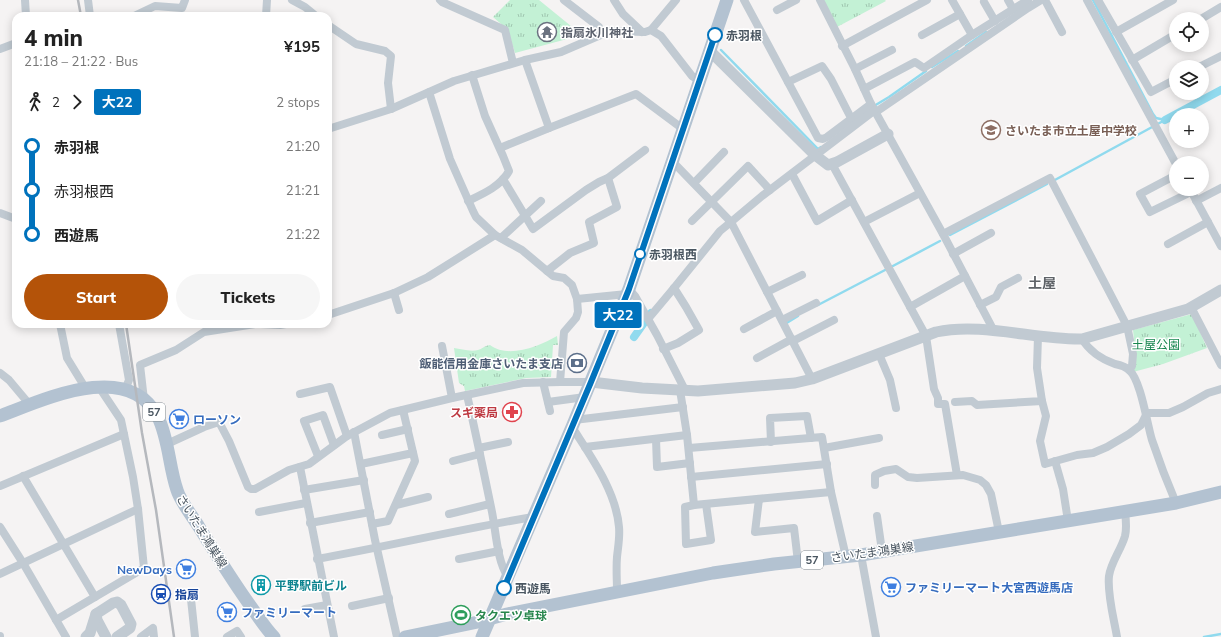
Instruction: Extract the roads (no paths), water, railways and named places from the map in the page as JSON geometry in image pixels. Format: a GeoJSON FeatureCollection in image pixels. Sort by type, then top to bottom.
{"type":"FeatureCollection","features":[{"type":"Feature","properties":{"kind":"main road"},"geometry":{"type":"LineString","coordinates":[[482,637],[585,397],[628,291],[727,0]]}},
{"type":"Feature","properties":{"kind":"main road","name":"さいたま鴻巣線"},"geometry":{"type":"LineString","coordinates":[[0,416],[59,395],[99,387],[125,390],[144,400],[158,417],[167,444],[177,492],[270,636]]}},
{"type":"Feature","properties":{"kind":"main road","name":"さいたま鴻巣線"},"geometry":{"type":"LineString","coordinates":[[405,637],[617,591],[713,573],[754,566],[861,555],[1125,512],[1176,503],[1221,492]]}},
{"type":"Feature","properties":{"kind":"street"},"geometry":{"type":"LineString","coordinates":[[25,0],[26,12]]}},
{"type":"Feature","properties":{"kind":"street"},"geometry":{"type":"LineString","coordinates":[[88,0],[90,12]]}},
{"type":"Feature","properties":{"kind":"street"},"geometry":{"type":"LineString","coordinates":[[142,12],[155,6],[182,8],[185,0]]}},
{"type":"Feature","properties":{"kind":"street"},"geometry":{"type":"LineString","coordinates":[[266,0],[266,12]]}},
{"type":"Feature","properties":{"kind":"street"},"geometry":{"type":"LineString","coordinates":[[292,0],[311,12]]}},
{"type":"Feature","properties":{"kind":"street"},"geometry":{"type":"LineString","coordinates":[[440,0],[505,30],[514,63]]}},
{"type":"Feature","properties":{"kind":"street"},"geometry":{"type":"LineString","coordinates":[[564,0],[599,27],[602,34]]}},
{"type":"Feature","properties":{"kind":"street"},"geometry":{"type":"LineString","coordinates":[[614,0],[623,14],[642,32]]}},
{"type":"Feature","properties":{"kind":"street"},"geometry":{"type":"LineString","coordinates":[[332,128],[391,109],[454,81],[525,60],[561,52],[610,31],[642,32],[651,30],[676,0]]}},
{"type":"Feature","properties":{"kind":"street"},"geometry":{"type":"LineString","coordinates":[[744,0],[818,138],[823,139],[827,137],[851,118],[874,108]]}},
{"type":"Feature","properties":{"kind":"street"},"geometry":{"type":"LineString","coordinates":[[777,10],[796,0]]}},
{"type":"Feature","properties":{"kind":"street"},"geometry":{"type":"LineString","coordinates":[[820,0],[864,90],[994,331]]}},
{"type":"Feature","properties":{"kind":"street"},"geometry":{"type":"LineString","coordinates":[[842,46],[927,0]]}},
{"type":"Feature","properties":{"kind":"street"},"geometry":{"type":"LineString","coordinates":[[952,0],[972,35]]}},
{"type":"Feature","properties":{"kind":"street"},"geometry":{"type":"LineString","coordinates":[[1008,0],[1013,9]]}},
{"type":"Feature","properties":{"kind":"street"},"geometry":{"type":"LineString","coordinates":[[864,90],[915,62],[924,68],[972,35],[1028,0]]}},
{"type":"Feature","properties":{"kind":"street"},"geometry":{"type":"LineString","coordinates":[[648,319],[720,231],[770,190],[874,108],[1041,0]]}},
{"type":"Feature","properties":{"kind":"street"},"geometry":{"type":"LineString","coordinates":[[1045,0],[1062,32]]}},
{"type":"Feature","properties":{"kind":"street"},"geometry":{"type":"LineString","coordinates":[[1087,0],[1172,156]]}},
{"type":"Feature","properties":{"kind":"street"},"geometry":{"type":"LineString","coordinates":[[1116,32],[1173,0]]}},
{"type":"Feature","properties":{"kind":"street"},"geometry":{"type":"LineString","coordinates":[[1100,1],[1151,92],[1169,83]]}},
{"type":"Feature","properties":{"kind":"street"},"geometry":{"type":"LineString","coordinates":[[984,2],[995,21]]}},
{"type":"Feature","properties":{"kind":"street"},"geometry":{"type":"LineString","coordinates":[[1209,14],[1221,7]]}},
{"type":"Feature","properties":{"kind":"street"},"geometry":{"type":"LineString","coordinates":[[922,35],[960,14]]}},
{"type":"Feature","properties":{"kind":"street"},"geometry":{"type":"LineString","coordinates":[[332,28],[356,44],[385,51],[391,56],[388,83],[391,109]]}},
{"type":"Feature","properties":{"kind":"street"},"geometry":{"type":"LineString","coordinates":[[651,30],[661,36],[692,76],[700,80]]}},
{"type":"Feature","properties":{"kind":"street"},"geometry":{"type":"LineString","coordinates":[[1132,60],[1169,38]]}},
{"type":"Feature","properties":{"kind":"street"},"geometry":{"type":"LineString","coordinates":[[0,49],[12,44]]}},
{"type":"Feature","properties":{"kind":"street"},"geometry":{"type":"LineString","coordinates":[[855,69],[892,50]]}},
{"type":"Feature","properties":{"kind":"street"},"geometry":{"type":"LineString","coordinates":[[710,51],[815,155],[828,165],[837,162],[888,134]]}},
{"type":"Feature","properties":{"kind":"street"},"geometry":{"type":"LineString","coordinates":[[1209,62],[1221,56]]}},
{"type":"Feature","properties":{"kind":"street"},"geometry":{"type":"LineString","coordinates":[[525,60],[549,128]]}},
{"type":"Feature","properties":{"kind":"street"},"geometry":{"type":"LineString","coordinates":[[788,82],[822,66],[831,79],[851,118]]}},
{"type":"Feature","properties":{"kind":"street"},"geometry":{"type":"LineString","coordinates":[[468,201],[483,195],[503,179],[509,171],[485,116],[472,75]]}},
{"type":"Feature","properties":{"kind":"street"},"geometry":{"type":"LineString","coordinates":[[429,92],[450,160],[476,217],[498,236],[522,250],[553,276],[564,278],[572,285],[577,299],[578,312],[576,318],[564,332],[560,382]]}},
{"type":"Feature","properties":{"kind":"street"},"geometry":{"type":"LineString","coordinates":[[500,148],[636,94],[683,129]]}},
{"type":"Feature","properties":{"kind":"street"},"geometry":{"type":"LineString","coordinates":[[503,179],[533,230],[586,190],[608,178],[645,150]]}},
{"type":"Feature","properties":{"kind":"street"},"geometry":{"type":"LineString","coordinates":[[694,183],[724,152]]}},
{"type":"Feature","properties":{"kind":"street"},"geometry":{"type":"LineString","coordinates":[[672,161],[731,222],[812,379]]}},
{"type":"Feature","properties":{"kind":"street"},"geometry":{"type":"LineString","coordinates":[[832,164],[926,336],[934,389],[938,398],[938,404],[945,404],[957,475]]}},
{"type":"Feature","properties":{"kind":"street"},"geometry":{"type":"LineString","coordinates":[[692,221],[748,166],[770,190]]}},
{"type":"Feature","properties":{"kind":"street"},"geometry":{"type":"LineString","coordinates":[[792,174],[817,221],[852,200]]}},
{"type":"Feature","properties":{"kind":"street"},"geometry":{"type":"LineString","coordinates":[[547,271],[570,253],[594,242],[589,222],[617,206],[608,178]]}},
{"type":"Feature","properties":{"kind":"street"},"geometry":{"type":"LineString","coordinates":[[943,234],[1050,178],[1127,326],[1133,354],[1132,366],[1129,370]]}},
{"type":"Feature","properties":{"kind":"street"},"geometry":{"type":"LineString","coordinates":[[1169,179],[1140,194],[1150,212],[1180,196]]}},
{"type":"Feature","properties":{"kind":"street"},"geometry":{"type":"LineString","coordinates":[[1196,201],[1221,188]]}},
{"type":"Feature","properties":{"kind":"street"},"geometry":{"type":"LineString","coordinates":[[864,222],[920,192]]}},
{"type":"Feature","properties":{"kind":"street"},"geometry":{"type":"LineString","coordinates":[[1194,196],[1221,246]]}},
{"type":"Feature","properties":{"kind":"street"},"geometry":{"type":"LineString","coordinates":[[332,314],[394,293],[428,277],[498,236],[541,201]]}},
{"type":"Feature","properties":{"kind":"street"},"geometry":{"type":"LineString","coordinates":[[0,213],[12,218]]}},
{"type":"Feature","properties":{"kind":"street"},"geometry":{"type":"LineString","coordinates":[[1168,244],[1208,222]]}},
{"type":"Feature","properties":{"kind":"street"},"geometry":{"type":"LineString","coordinates":[[953,254],[991,233]]}},
{"type":"Feature","properties":{"kind":"street"},"geometry":{"type":"LineString","coordinates":[[767,292],[802,275]]}},
{"type":"Feature","properties":{"kind":"street"},"geometry":{"type":"LineString","coordinates":[[910,307],[965,276]]}},
{"type":"Feature","properties":{"kind":"street"},"geometry":{"type":"LineString","coordinates":[[980,305],[996,297],[1000,287],[1018,278]]}},
{"type":"Feature","properties":{"kind":"street"},"geometry":{"type":"LineString","coordinates":[[663,349],[678,343],[699,330],[674,288]]}},
{"type":"Feature","properties":{"kind":"street"},"geometry":{"type":"LineString","coordinates":[[167,444],[204,427],[219,422],[229,441],[248,487],[255,489],[289,470],[309,464],[350,434],[385,416],[452,398],[523,383],[591,382],[682,390],[712,391],[795,383],[812,379],[936,332],[957,328],[1065,339],[1082,339],[1191,307],[1221,290]]}},
{"type":"Feature","properties":{"kind":"street"},"geometry":{"type":"LineString","coordinates":[[577,299],[628,291],[635,296],[648,319],[682,390],[694,505]]}},
{"type":"Feature","properties":{"kind":"street"},"geometry":{"type":"LineString","coordinates":[[394,293],[399,310]]}},
{"type":"Feature","properties":{"kind":"street"},"geometry":{"type":"LineString","coordinates":[[782,320],[816,304]]}},
{"type":"Feature","properties":{"kind":"street"},"geometry":{"type":"LineString","coordinates":[[1191,307],[1221,365]]}},
{"type":"Feature","properties":{"kind":"street"},"geometry":{"type":"LineString","coordinates":[[744,329],[777,311]]}},
{"type":"Feature","properties":{"kind":"street"},"geometry":{"type":"LineString","coordinates":[[757,358],[834,320]]}},
{"type":"Feature","properties":{"kind":"street"},"geometry":{"type":"LineString","coordinates":[[61,328],[67,358],[86,389]]}},
{"type":"Feature","properties":{"kind":"street"},"geometry":{"type":"LineString","coordinates":[[120,328],[129,380],[125,390]]}},
{"type":"Feature","properties":{"kind":"street"},"geometry":{"type":"LineString","coordinates":[[144,400],[140,365],[176,350],[203,328]]}},
{"type":"Feature","properties":{"kind":"street"},"geometry":{"type":"LineString","coordinates":[[1038,336],[1037,368],[1046,416],[1040,441],[1045,464],[1077,455],[1093,453],[1107,448],[1141,425],[1145,420],[1146,415]]}},
{"type":"Feature","properties":{"kind":"street"},"geometry":{"type":"LineString","coordinates":[[1082,339],[1098,356],[1129,370],[1134,377],[1161,466],[1176,503]]}},
{"type":"Feature","properties":{"kind":"street"},"geometry":{"type":"LineString","coordinates":[[442,346],[452,398]]}},
{"type":"Feature","properties":{"kind":"street"},"geometry":{"type":"LineString","coordinates":[[878,354],[890,380],[896,408]]}},
{"type":"Feature","properties":{"kind":"street"},"geometry":{"type":"LineString","coordinates":[[0,373],[9,380],[30,405]]}},
{"type":"Feature","properties":{"kind":"street"},"geometry":{"type":"LineString","coordinates":[[543,382],[550,411]]}},
{"type":"Feature","properties":{"kind":"street"},"geometry":{"type":"LineString","coordinates":[[56,620],[144,568],[134,477],[121,420],[99,387]]}},
{"type":"Feature","properties":{"kind":"street"},"geometry":{"type":"LineString","coordinates":[[300,394],[330,387],[350,434],[361,464],[372,524],[397,637]]}},
{"type":"Feature","properties":{"kind":"street"},"geometry":{"type":"LineString","coordinates":[[1146,415],[1149,413],[1169,413],[1208,393],[1221,389]]}},
{"type":"Feature","properties":{"kind":"street"},"geometry":{"type":"LineString","coordinates":[[467,395],[499,551],[508,577]]}},
{"type":"Feature","properties":{"kind":"street"},"geometry":{"type":"LineString","coordinates":[[548,402],[585,397]]}},
{"type":"Feature","properties":{"kind":"street"},"geometry":{"type":"LineString","coordinates":[[955,402],[972,402],[977,405],[1042,401]]}},
{"type":"Feature","properties":{"kind":"street"},"geometry":{"type":"LineString","coordinates":[[617,591],[619,534],[614,502],[573,424],[683,407]]}},
{"type":"Feature","properties":{"kind":"street"},"geometry":{"type":"LineString","coordinates":[[372,524],[388,521],[415,461],[403,410]]}},
{"type":"Feature","properties":{"kind":"street"},"geometry":{"type":"LineString","coordinates":[[318,456],[304,421],[323,415],[334,445]]}},
{"type":"Feature","properties":{"kind":"street"},"geometry":{"type":"LineString","coordinates":[[771,442],[770,418],[807,416],[811,438]]}},
{"type":"Feature","properties":{"kind":"street"},"geometry":{"type":"LineString","coordinates":[[382,435],[408,429]]}},
{"type":"Feature","properties":{"kind":"street"},"geometry":{"type":"LineString","coordinates":[[0,486],[124,434]]}},
{"type":"Feature","properties":{"kind":"street"},"geometry":{"type":"LineString","coordinates":[[585,447],[687,435]]}},
{"type":"Feature","properties":{"kind":"street"},"geometry":{"type":"LineString","coordinates":[[689,448],[822,437],[831,492],[846,557]]}},
{"type":"Feature","properties":{"kind":"street"},"geometry":{"type":"LineString","coordinates":[[824,448],[879,438]]}},
{"type":"Feature","properties":{"kind":"street"},"geometry":{"type":"LineString","coordinates":[[656,439],[657,467],[690,462]]}},
{"type":"Feature","properties":{"kind":"street"},"geometry":{"type":"LineString","coordinates":[[452,461],[508,442]]}},
{"type":"Feature","properties":{"kind":"street"},"geometry":{"type":"LineString","coordinates":[[361,464],[413,453]]}},
{"type":"Feature","properties":{"kind":"street"},"geometry":{"type":"LineString","coordinates":[[1055,461],[1063,489],[1068,521]]}},
{"type":"Feature","properties":{"kind":"street"},"geometry":{"type":"LineString","coordinates":[[691,477],[826,464]]}},
{"type":"Feature","properties":{"kind":"street"},"geometry":{"type":"LineString","coordinates":[[300,467],[334,637]]}},
{"type":"Feature","properties":{"kind":"street"},"geometry":{"type":"LineString","coordinates":[[875,485],[875,475],[884,471],[896,469],[908,477],[917,478],[957,475],[972,476],[986,485],[990,494],[999,532]]}},
{"type":"Feature","properties":{"kind":"street"},"geometry":{"type":"LineString","coordinates":[[23,476],[95,597]]}},
{"type":"Feature","properties":{"kind":"street"},"geometry":{"type":"LineString","coordinates":[[304,490],[364,480]]}},
{"type":"Feature","properties":{"kind":"street"},"geometry":{"type":"LineString","coordinates":[[706,504],[711,540],[686,544],[684,507],[694,505],[831,492]]}},
{"type":"Feature","properties":{"kind":"street"},"geometry":{"type":"LineString","coordinates":[[396,505],[428,497]]}},
{"type":"Feature","properties":{"kind":"street"},"geometry":{"type":"LineString","coordinates":[[759,499],[755,532],[794,528],[798,562]]}},
{"type":"Feature","properties":{"kind":"street"},"geometry":{"type":"LineString","coordinates":[[259,512],[306,503]]}},
{"type":"Feature","properties":{"kind":"street"},"geometry":{"type":"LineString","coordinates":[[449,514],[490,504]]}},
{"type":"Feature","properties":{"kind":"street"},"geometry":{"type":"LineString","coordinates":[[0,574],[138,509]]}},
{"type":"Feature","properties":{"kind":"street"},"geometry":{"type":"LineString","coordinates":[[310,523],[370,512]]}},
{"type":"Feature","properties":{"kind":"street"},"geometry":{"type":"LineString","coordinates":[[1117,637],[1110,598],[1109,576],[1125,535],[1125,512]]}},
{"type":"Feature","properties":{"kind":"street"},"geometry":{"type":"LineString","coordinates":[[877,516],[882,551]]}},
{"type":"Feature","properties":{"kind":"street"},"geometry":{"type":"LineString","coordinates":[[318,559],[494,523],[533,517]]}},
{"type":"Feature","properties":{"kind":"street"},"geometry":{"type":"LineString","coordinates":[[0,527],[23,563],[66,637]]}},
{"type":"Feature","properties":{"kind":"street"},"geometry":{"type":"LineString","coordinates":[[459,559],[499,551]]}},
{"type":"Feature","properties":{"kind":"street"},"geometry":{"type":"LineString","coordinates":[[861,555],[876,637]]}},
{"type":"Feature","properties":{"kind":"street"},"geometry":{"type":"LineString","coordinates":[[352,606],[389,598]]}},
{"type":"Feature","properties":{"kind":"street"},"geometry":{"type":"LineString","coordinates":[[190,599],[195,637]]}},
{"type":"Feature","properties":{"kind":"street"},"geometry":{"type":"LineString","coordinates":[[86,637],[90,632],[96,614],[117,602],[121,605],[132,624],[130,628],[117,637]]}},
{"type":"Feature","properties":{"kind":"street"},"geometry":{"type":"LineString","coordinates":[[305,609],[327,605]]}},
{"type":"Feature","properties":{"kind":"street"},"geometry":{"type":"LineString","coordinates":[[96,614],[97,620],[106,637]]}},
{"type":"Feature","properties":{"kind":"street"},"geometry":{"type":"LineString","coordinates":[[141,637],[153,628],[154,637]]}},
{"type":"Feature","properties":{"kind":"street"},"geometry":{"type":"LineString","coordinates":[[227,637],[237,631],[241,637]]}},
{"type":"Feature","properties":{"kind":"waterway"},"geometry":{"type":"LineString","coordinates":[[1093,0],[1153,114],[1156,118],[1165,120]]}},
{"type":"Feature","properties":{"kind":"waterway"},"geometry":{"type":"LineString","coordinates":[[966,46],[986,32]]}},
{"type":"Feature","properties":{"kind":"waterway"},"geometry":{"type":"LineString","coordinates":[[721,50],[818,149],[821,147]]}},
{"type":"Feature","properties":{"kind":"waterway"},"geometry":{"type":"LineString","coordinates":[[932,67],[958,51]]}},
{"type":"Feature","properties":{"kind":"waterway"},"geometry":{"type":"LineString","coordinates":[[874,106],[926,71]]}},
{"type":"Feature","properties":{"kind":"waterway"},"geometry":{"type":"LineString","coordinates":[[1165,120],[1221,90]]}},
{"type":"Feature","properties":{"kind":"waterway"},"geometry":{"type":"LineString","coordinates":[[1053,181],[1165,120]]}},
{"type":"Feature","properties":{"kind":"waterway"},"geometry":{"type":"LineString","coordinates":[[950,235],[1047,184]]}},
{"type":"Feature","properties":{"kind":"waterway"},"geometry":{"type":"LineString","coordinates":[[891,267],[940,241]]}},
{"type":"Feature","properties":{"kind":"waterway"},"geometry":{"type":"LineString","coordinates":[[818,305],[887,269]]}},
{"type":"Feature","properties":{"kind":"waterway"},"geometry":{"type":"LineString","coordinates":[[634,337],[651,313]]}},
{"type":"Feature","properties":{"kind":"waterway"},"geometry":{"type":"LineString","coordinates":[[785,324],[798,316]]}},
{"type":"Feature","properties":{"kind":"waterway"},"geometry":{"type":"LineString","coordinates":[[1204,637],[1221,634]]}},
{"type":"Feature","properties":{"kind":"railway"},"geometry":{"type":"LineString","coordinates":[[78,0],[80,12]]}},
{"type":"Feature","properties":{"kind":"railway"},"geometry":{"type":"LineString","coordinates":[[127,328],[142,433],[156,510],[174,637]]}},
{"type":"Feature","properties":{"kind":"place","name":"指扇氷川神社"},"geometry":{"type":"Point","coordinates":[547,32]}},
{"type":"Feature","properties":{"kind":"place","name":"赤羽根"},"geometry":{"type":"Point","coordinates":[715,35]}},
{"type":"Feature","properties":{"kind":"place","name":"さいたま市立土屋中学校"},"geometry":{"type":"Point","coordinates":[991,130]}},
{"type":"Feature","properties":{"kind":"place","name":"赤羽根西"},"geometry":{"type":"Point","coordinates":[640,254]}},
{"type":"Feature","properties":{"kind":"place","name":"飯能信用金庫さいたま支店"},"geometry":{"type":"Point","coordinates":[577,363]}},
{"type":"Feature","properties":{"kind":"place","name":"スギ薬局"},"geometry":{"type":"Point","coordinates":[512,412]}},
{"type":"Feature","properties":{"kind":"place","name":"ローソン"},"geometry":{"type":"Point","coordinates":[179,419]}},
{"type":"Feature","properties":{"kind":"place","name":"NewDays"},"geometry":{"type":"Point","coordinates":[186,569]}},
{"type":"Feature","properties":{"kind":"place","name":"平野駅前ビル"},"geometry":{"type":"Point","coordinates":[261,585]}},
{"type":"Feature","properties":{"kind":"place","name":"ファミリーマート大宮西遊馬店"},"geometry":{"type":"Point","coordinates":[891,587]}},
{"type":"Feature","properties":{"kind":"place","name":"西遊馬"},"geometry":{"type":"Point","coordinates":[504,588]}},
{"type":"Feature","properties":{"kind":"place","name":"指扇"},"geometry":{"type":"Point","coordinates":[161,594]}},
{"type":"Feature","properties":{"kind":"place","name":"ファミリーマート"},"geometry":{"type":"Point","coordinates":[227,612]}},
{"type":"Feature","properties":{"kind":"place","name":"タクエツ卓球"},"geometry":{"type":"Point","coordinates":[461,615]}},
{"type":"Feature","properties":{"kind":"district","name":"土屋"},"geometry":{"type":"Point","coordinates":[1042,283]}},
{"type":"Feature","properties":{"kind":"park label","name":"土屋公園"},"geometry":{"type":"Point","coordinates":[1156,344]}}]}
